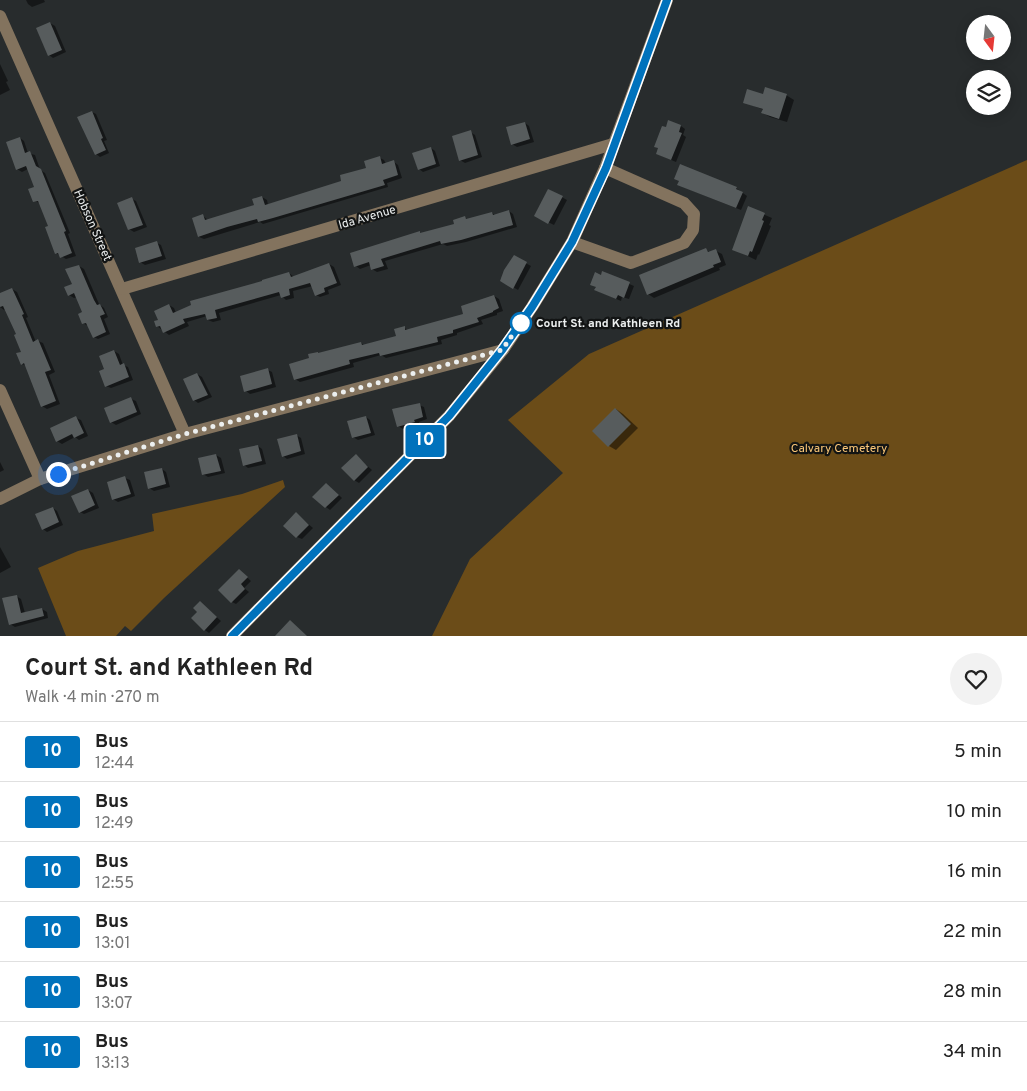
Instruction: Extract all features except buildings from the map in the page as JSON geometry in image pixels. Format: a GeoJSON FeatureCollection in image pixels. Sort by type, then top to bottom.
{"type":"FeatureCollection","features":[{"type":"Feature","properties":{"kind":"street"},"geometry":{"type":"LineString","coordinates":[[232,636],[449,416],[502,350],[532,307],[572,242],[606,168],[613,144],[667,0]]}},
{"type":"Feature","properties":{"kind":"street","name":"Hobson Street"},"geometry":{"type":"LineString","coordinates":[[0,16],[185,434]]}},
{"type":"Feature","properties":{"kind":"street","name":"Ida Avenue"},"geometry":{"type":"LineString","coordinates":[[122,290],[613,144]]}},
{"type":"Feature","properties":{"kind":"street"},"geometry":{"type":"LineString","coordinates":[[572,242],[631,263],[684,244],[692,230],[694,214],[684,203],[606,168]]}},
{"type":"Feature","properties":{"kind":"street"},"geometry":{"type":"LineString","coordinates":[[0,499],[40,479],[185,434],[502,350]]}},
{"type":"Feature","properties":{"kind":"street"},"geometry":{"type":"LineString","coordinates":[[0,390],[40,479]]}},
{"type":"Feature","properties":{"kind":"green space","name":"Calvary Cemetery"},"geometry":{"type":"Polygon","coordinates":[[[1027,160],[1027,636],[432,636],[470,559],[563,473],[508,420],[589,354],[1027,160]]]}},
{"type":"Feature","properties":{"kind":"green space"},"geometry":{"type":"Polygon","coordinates":[[[283,480],[285,487],[164,598],[131,631],[125,626],[116,636],[66,636],[38,568],[78,551],[154,531],[152,514],[242,494],[283,480]]]}},
{"type":"Feature","properties":{"kind":"bus line","name":"10"},"geometry":{"type":"LineString","coordinates":[[232,636],[449,416],[502,350],[532,307],[572,242],[606,168],[613,144],[667,0]]}},
{"type":"Feature","properties":{"kind":"place","name":"Court St. and Kathleen Rd"},"geometry":{"type":"Point","coordinates":[521,323]}},
{"type":"Feature","properties":{"kind":"route"},"geometry":{"type":"LineString","coordinates":[[58,474],[185,434],[502,350],[522,321],[521,323]]}}]}
